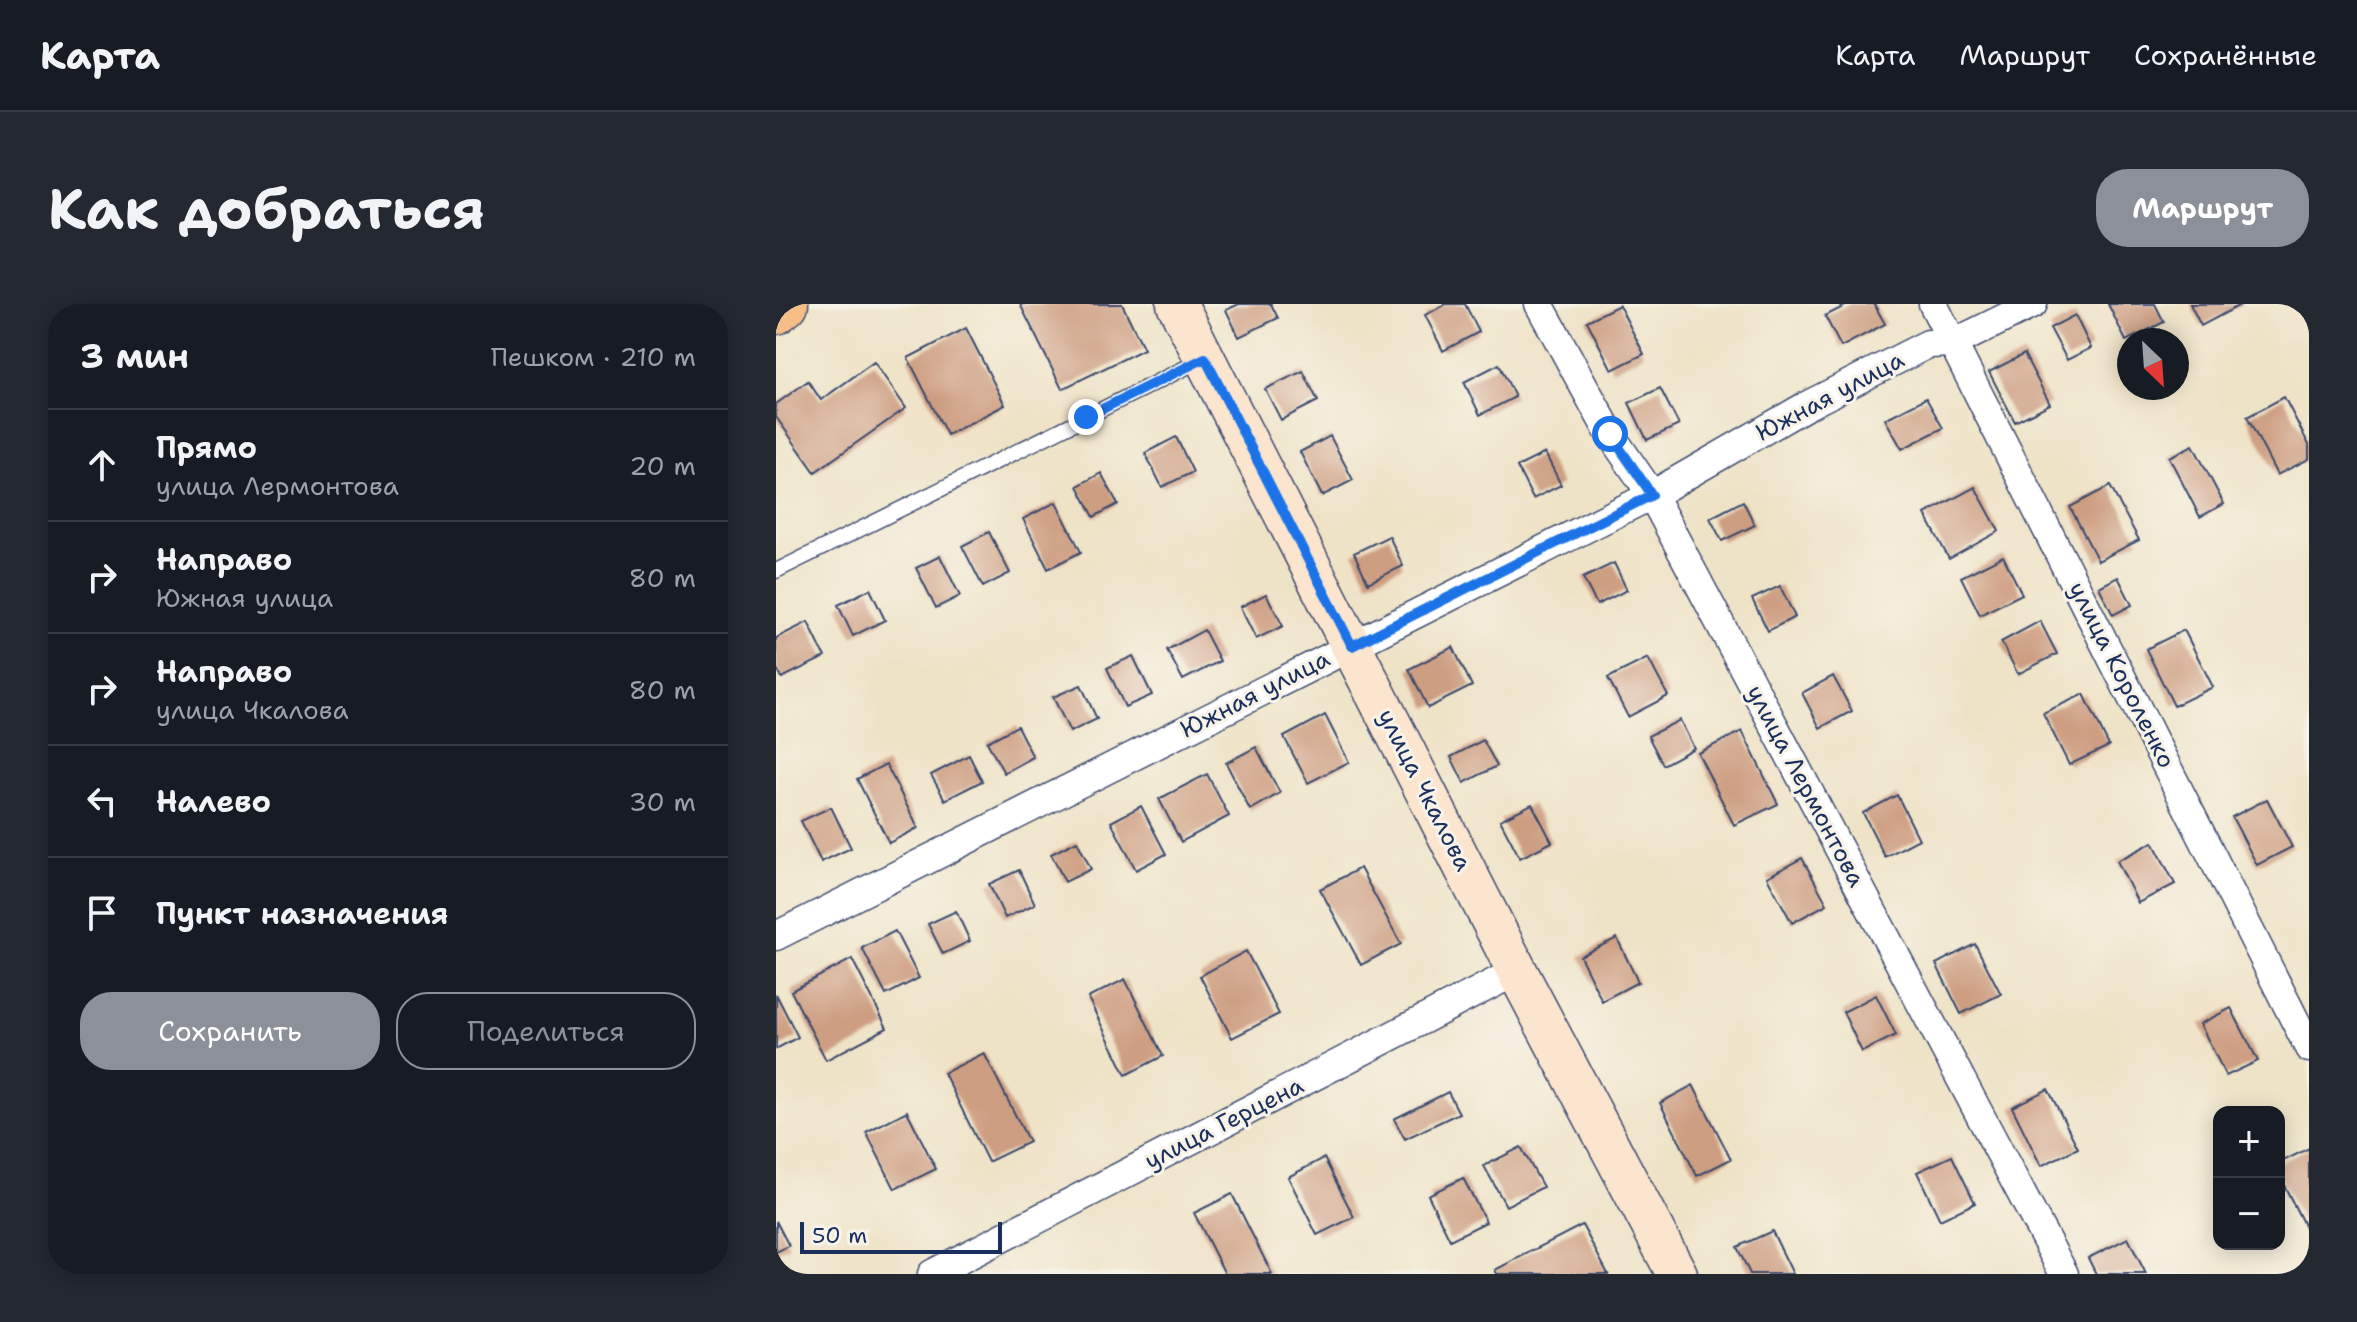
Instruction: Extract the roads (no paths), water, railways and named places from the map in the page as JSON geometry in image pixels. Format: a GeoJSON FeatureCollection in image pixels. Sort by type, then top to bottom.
{"type":"FeatureCollection","features":[{"type":"Feature","properties":{"kind":"highway"},"geometry":{"type":"LineString","coordinates":[[776,312],[786,304]]}},
{"type":"Feature","properties":{"kind":"street","name":"улица Чкалова"},"geometry":{"type":"LineString","coordinates":[[1177,304],[1517,971],[1677,1274]]}},
{"type":"Feature","properties":{"kind":"street","name":"улица Лермонтова"},"geometry":{"type":"LineString","coordinates":[[1539,304],[1610,434],[1652,495],[2064,1274]]}},
{"type":"Feature","properties":{"kind":"street","name":"улица Короленко"},"geometry":{"type":"LineString","coordinates":[[1933,304],[2309,1048]]}},
{"type":"Feature","properties":{"kind":"street","name":"Южная улица"},"geometry":{"type":"LineString","coordinates":[[776,936],[1652,495],[1806,406],[1928,344],[1954,343],[2033,304]]}},
{"type":"Feature","properties":{"kind":"street","name":"улица Герцена"},"geometry":{"type":"LineString","coordinates":[[932,1274],[1517,971]]}},
{"type":"Feature","properties":{"kind":"lane"},"geometry":{"type":"LineString","coordinates":[[776,571],[1205,358]]}}]}
